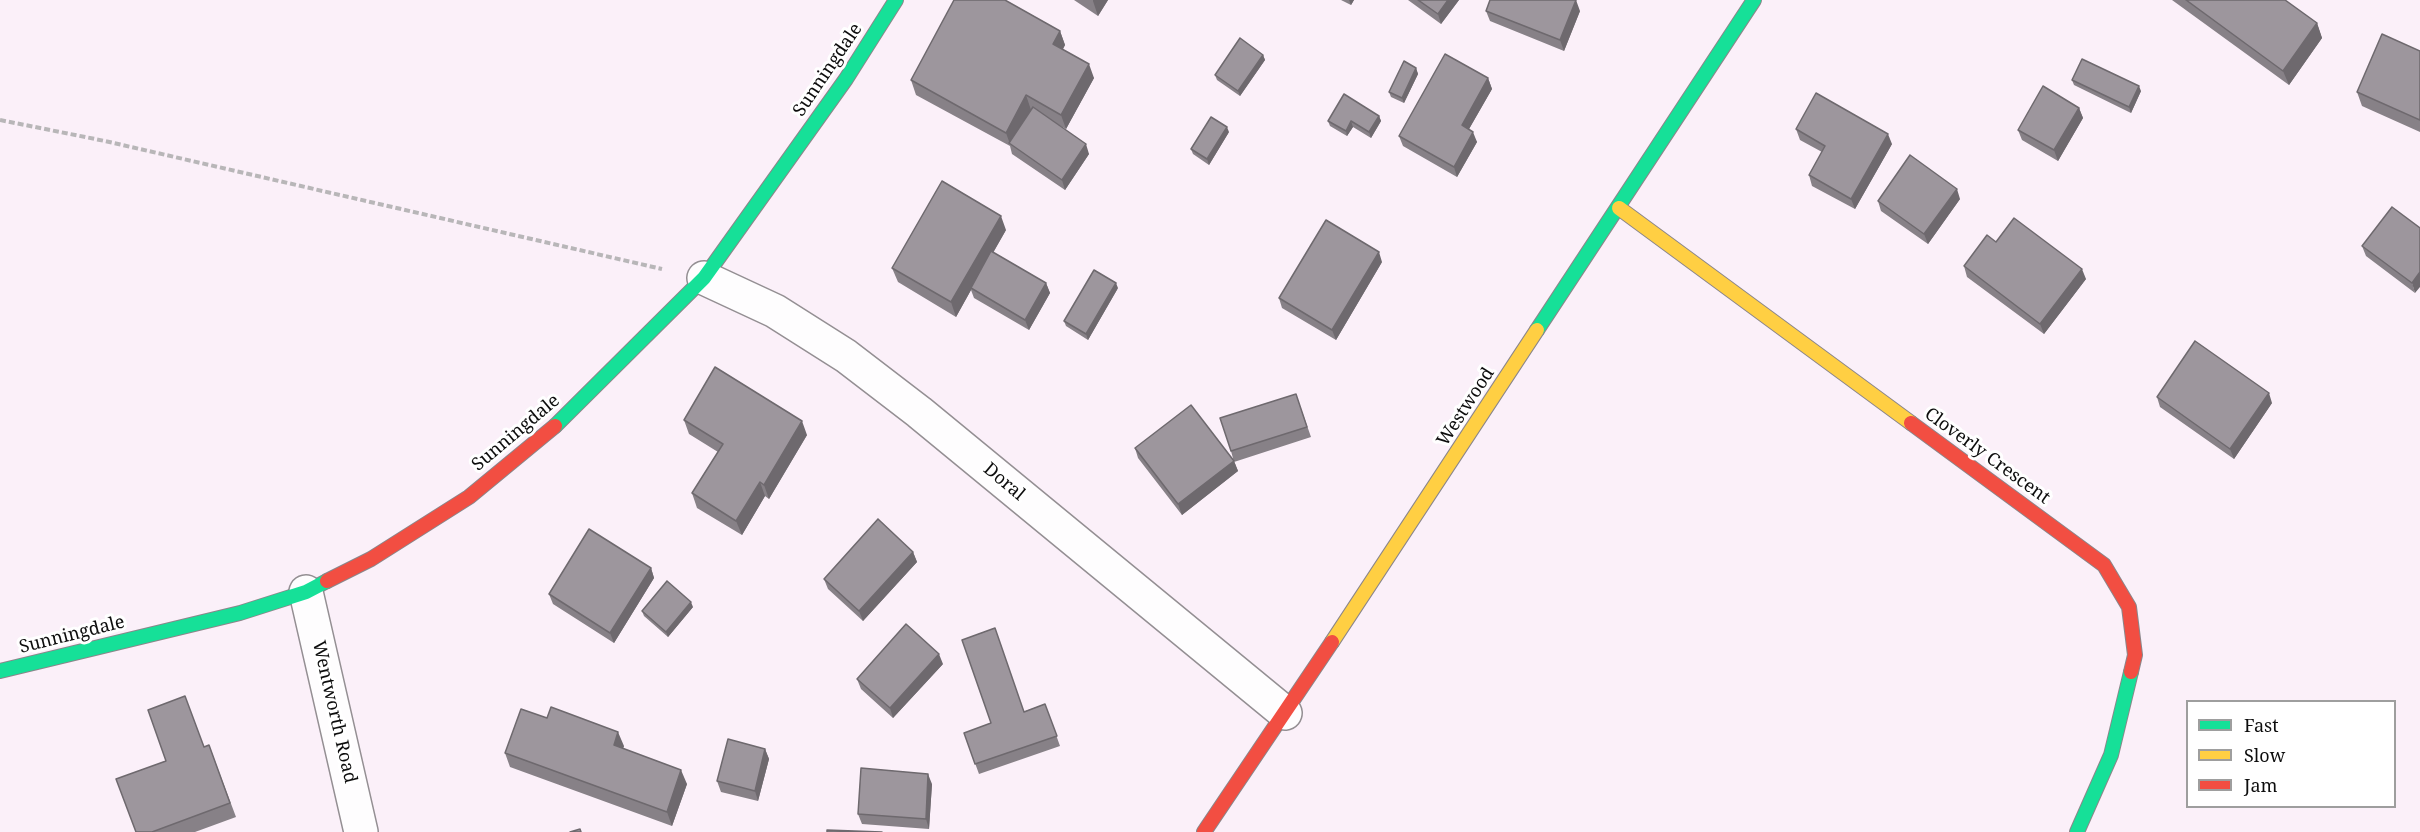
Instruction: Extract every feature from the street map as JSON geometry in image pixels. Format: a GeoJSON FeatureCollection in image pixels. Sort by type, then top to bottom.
{"type":"FeatureCollection","features":[{"type":"Feature","properties":{"kind":"street","name":"Sunningdale"},"geometry":{"type":"LineString","coordinates":[[0,671],[240,613],[306,592],[371,559],[469,496],[561,421],[704,278],[846,79],[896,0]]}},
{"type":"Feature","properties":{"kind":"street","name":"Westwood"},"geometry":{"type":"LineString","coordinates":[[1204,832],[1619,208],[1754,0]]}},
{"type":"Feature","properties":{"kind":"street","name":"Cloverly Crescent"},"geometry":{"type":"LineString","coordinates":[[1619,208],[2104,566],[2129,608],[2135,655],[2111,755],[2077,832]]}},
{"type":"Feature","properties":{"kind":"street","name":"Doral"},"geometry":{"type":"LineString","coordinates":[[704,278],[775,311],[846,356],[919,412],[1285,713]]}},
{"type":"Feature","properties":{"kind":"street","name":"Wentworth Road"},"geometry":{"type":"LineString","coordinates":[[306,592],[361,832]]}},
{"type":"Feature","properties":{"kind":"path"},"geometry":{"type":"LineString","coordinates":[[0,120],[105,141],[704,278]]}},
{"type":"Feature","properties":{"kind":"building"},"geometry":{"type":"Polygon","coordinates":[[[954,0],[1005,0],[1060,31],[1053,44],[1089,64],[1061,115],[1026,95],[1006,133],[911,80],[954,0]]]}},
{"type":"Feature","properties":{"kind":"building"},"geometry":{"type":"Polygon","coordinates":[[[1418,0],[1448,0],[1438,14],[1418,0]]]}},
{"type":"Feature","properties":{"kind":"building"},"geometry":{"type":"Polygon","coordinates":[[[1490,0],[1576,0],[1560,40],[1486,11],[1490,0]]]}},
{"type":"Feature","properties":{"kind":"building"},"geometry":{"type":"Polygon","coordinates":[[[2186,0],[2285,0],[2317,23],[2283,71],[2186,0]]]}},
{"type":"Feature","properties":{"kind":"building"},"geometry":{"type":"Polygon","coordinates":[[[2382,34],[2420,51],[2420,120],[2357,92],[2382,34]]]}},
{"type":"Feature","properties":{"kind":"building"},"geometry":{"type":"Polygon","coordinates":[[[1240,38],[1263,55],[1238,91],[1215,75],[1240,38]]]}},
{"type":"Feature","properties":{"kind":"building"},"geometry":{"type":"Polygon","coordinates":[[[1445,54],[1488,78],[1462,125],[1473,132],[1454,167],[1399,136],[1445,54]]]}},
{"type":"Feature","properties":{"kind":"building"},"geometry":{"type":"Polygon","coordinates":[[[2082,59],[2139,86],[2129,107],[2072,80],[2082,59]]]}},
{"type":"Feature","properties":{"kind":"building"},"geometry":{"type":"Polygon","coordinates":[[[1404,61],[1416,68],[1402,98],[1389,92],[1404,61]]]}},
{"type":"Feature","properties":{"kind":"building"},"geometry":{"type":"Polygon","coordinates":[[[2043,86],[2079,108],[2054,150],[2018,130],[2043,86]]]}},
{"type":"Feature","properties":{"kind":"building"},"geometry":{"type":"Polygon","coordinates":[[[1816,93],[1888,134],[1851,199],[1809,175],[1825,146],[1796,129],[1816,93]]]}},
{"type":"Feature","properties":{"kind":"building"},"geometry":{"type":"Polygon","coordinates":[[[1344,94],[1379,116],[1369,132],[1351,121],[1346,131],[1328,121],[1344,94]]]}},
{"type":"Feature","properties":{"kind":"building"},"geometry":{"type":"Polygon","coordinates":[[[1033,107],[1086,144],[1062,180],[1009,143],[1033,107]]]}},
{"type":"Feature","properties":{"kind":"building"},"geometry":{"type":"Polygon","coordinates":[[[1211,117],[1227,127],[1207,159],[1191,149],[1211,117]]]}},
{"type":"Feature","properties":{"kind":"building"},"geometry":{"type":"Polygon","coordinates":[[[1910,155],[1957,189],[1924,234],[1878,201],[1910,155]]]}},
{"type":"Feature","properties":{"kind":"building"},"geometry":{"type":"Polygon","coordinates":[[[942,181],[1001,216],[951,302],[892,268],[942,181]]]}},
{"type":"Feature","properties":{"kind":"building"},"geometry":{"type":"Polygon","coordinates":[[[2392,207],[2420,228],[2420,272],[2412,283],[2362,246],[2392,207]]]}},
{"type":"Feature","properties":{"kind":"building"},"geometry":{"type":"Polygon","coordinates":[[[2014,218],[2082,269],[2040,324],[1964,266],[1987,235],[1996,242],[2014,218]]]}},
{"type":"Feature","properties":{"kind":"building"},"geometry":{"type":"Polygon","coordinates":[[[1326,220],[1379,252],[1332,330],[1279,298],[1326,220]]]}},
{"type":"Feature","properties":{"kind":"building"},"geometry":{"type":"Polygon","coordinates":[[[991,251],[1046,283],[1025,320],[971,288],[991,251]]]}},
{"type":"Feature","properties":{"kind":"building"},"geometry":{"type":"Polygon","coordinates":[[[1094,270],[1116,283],[1086,334],[1064,321],[1094,270]]]}},
{"type":"Feature","properties":{"kind":"building"},"geometry":{"type":"Polygon","coordinates":[[[2195,341],[2269,393],[2230,449],[2157,397],[2195,341]]]}},
{"type":"Feature","properties":{"kind":"building"},"geometry":{"type":"Polygon","coordinates":[[[715,367],[802,421],[764,485],[760,482],[736,521],[692,493],[723,444],[684,420],[715,367]]]}},
{"type":"Feature","properties":{"kind":"building"},"geometry":{"type":"Polygon","coordinates":[[[1296,394],[1307,427],[1231,451],[1220,418],[1296,394]]]}},
{"type":"Feature","properties":{"kind":"building"},"geometry":{"type":"Polygon","coordinates":[[[1191,405],[1234,461],[1178,504],[1135,448],[1191,405]]]}},
{"type":"Feature","properties":{"kind":"building"},"geometry":{"type":"Polygon","coordinates":[[[878,519],[913,552],[859,611],[824,579],[878,519]]]}},
{"type":"Feature","properties":{"kind":"building"},"geometry":{"type":"Polygon","coordinates":[[[589,529],[651,568],[610,633],[549,594],[589,529]]]}},
{"type":"Feature","properties":{"kind":"building"},"geometry":{"type":"Polygon","coordinates":[[[667,581],[691,602],[666,632],[642,611],[667,581]]]}},
{"type":"Feature","properties":{"kind":"building"},"geometry":{"type":"Polygon","coordinates":[[[906,624],[939,654],[890,708],[857,679],[906,624]]]}},
{"type":"Feature","properties":{"kind":"building"},"geometry":{"type":"Polygon","coordinates":[[[995,628],[1024,712],[1045,704],[1057,736],[975,764],[964,733],[991,723],[962,640],[995,628]]]}},
{"type":"Feature","properties":{"kind":"building"},"geometry":{"type":"Polygon","coordinates":[[[185,696],[204,747],[209,745],[230,803],[152,832],[136,832],[116,779],[166,761],[148,710],[185,696]]]}},
{"type":"Feature","properties":{"kind":"building"},"geometry":{"type":"Polygon","coordinates":[[[551,707],[618,732],[614,745],[681,770],[667,812],[505,753],[521,709],[547,718],[551,707]]]}},
{"type":"Feature","properties":{"kind":"building"},"geometry":{"type":"Polygon","coordinates":[[[728,739],[765,749],[755,791],[717,781],[728,739]]]}},
{"type":"Feature","properties":{"kind":"building"},"geometry":{"type":"Polygon","coordinates":[[[861,768],[928,774],[926,819],[858,814],[861,768]]]}},
{"type":"Feature","properties":{"kind":"building"},"geometry":{"type":"Polygon","coordinates":[[[827,830],[882,832],[827,832],[827,830]]]}},
{"type":"Feature","properties":{"kind":"traffic: fast"},"geometry":{"type":"LineString","coordinates":[[555,426],[704,278],[846,79],[896,0]]}},
{"type":"Feature","properties":{"kind":"traffic: fast"},"geometry":{"type":"LineString","coordinates":[[1537,330],[1754,0]]}},
{"type":"Feature","properties":{"kind":"traffic: fast"},"geometry":{"type":"LineString","coordinates":[[0,671],[240,613],[306,592],[327,581]]}},
{"type":"Feature","properties":{"kind":"traffic: fast"},"geometry":{"type":"LineString","coordinates":[[2077,832],[2111,755],[2131,672]]}},
{"type":"Feature","properties":{"kind":"traffic: slow"},"geometry":{"type":"LineString","coordinates":[[1619,208],[1911,423]]}},
{"type":"Feature","properties":{"kind":"traffic: slow"},"geometry":{"type":"LineString","coordinates":[[1332,642],[1537,330]]}},
{"type":"Feature","properties":{"kind":"traffic: jam"},"geometry":{"type":"LineString","coordinates":[[1911,423],[2104,565],[2129,607],[2135,655],[2131,672]]}},
{"type":"Feature","properties":{"kind":"traffic: jam"},"geometry":{"type":"LineString","coordinates":[[327,581],[371,559],[469,497],[555,426]]}},
{"type":"Feature","properties":{"kind":"traffic: jam"},"geometry":{"type":"LineString","coordinates":[[1204,832],[1332,642]]}}]}
